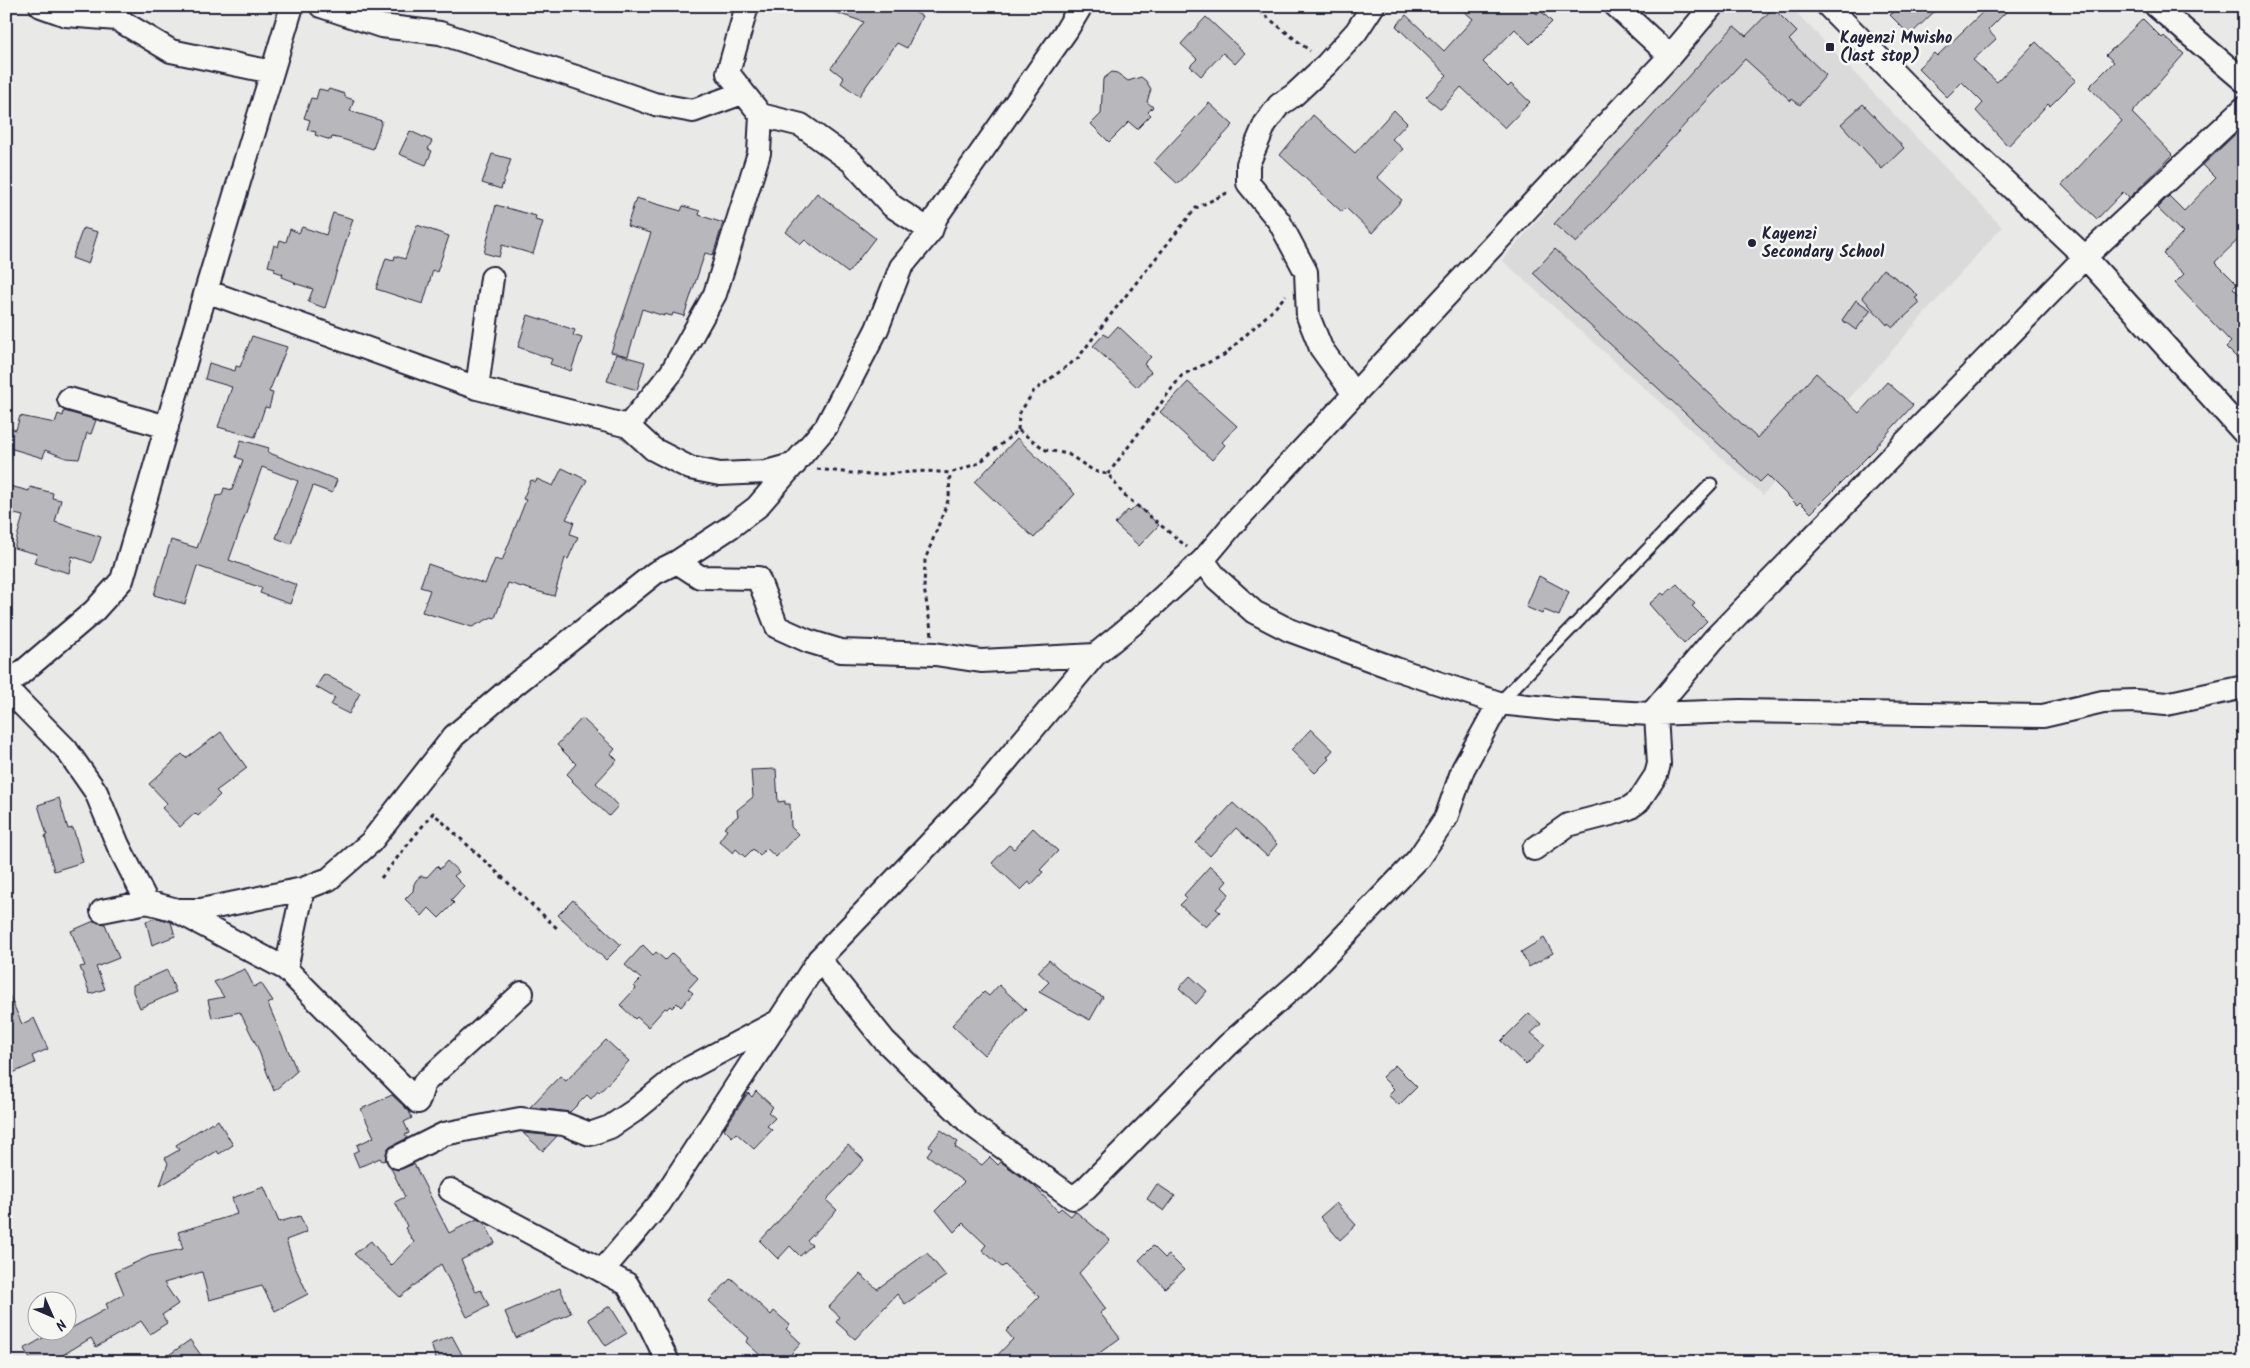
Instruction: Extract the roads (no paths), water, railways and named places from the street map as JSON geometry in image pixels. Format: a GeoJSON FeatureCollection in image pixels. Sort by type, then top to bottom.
{"type":"FeatureCollection","features":[{"type":"Feature","properties":{"kind":"street"},"geometry":{"type":"LineString","coordinates":[[41,6],[66,15],[116,19],[171,51],[272,72]]}},
{"type":"Feature","properties":{"kind":"street"},"geometry":{"type":"LineString","coordinates":[[147,902],[118,845],[96,792],[66,749],[6,687],[94,611],[122,580],[206,291],[292,6]]}},
{"type":"Feature","properties":{"kind":"street"},"geometry":{"type":"LineString","coordinates":[[321,6],[381,26],[440,33],[654,104],[693,112],[742,93]]}},
{"type":"Feature","properties":{"kind":"street"},"geometry":{"type":"LineString","coordinates":[[747,6],[728,73],[742,93],[761,114],[801,125],[850,161],[892,206],[931,232]]}},
{"type":"Feature","properties":{"kind":"street"},"geometry":{"type":"LineString","coordinates":[[177,910],[201,910],[303,889],[329,879],[371,842],[454,736],[508,690],[655,573],[677,562],[757,507],[826,427],[848,388],[877,329],[901,266],[931,232],[936,217],[1066,31],[1081,6]]}},
{"type":"Feature","properties":{"kind":"street"},"geometry":{"type":"LineString","coordinates":[[1354,394],[1321,348],[1308,316],[1306,272],[1279,222],[1248,183],[1248,164],[1265,124],[1279,104],[1294,95],[1326,65],[1356,32],[1373,6]]}},
{"type":"Feature","properties":{"kind":"street"},"geometry":{"type":"LineString","coordinates":[[1616,6],[1670,56]]}},
{"type":"Feature","properties":{"kind":"street"},"geometry":{"type":"LineString","coordinates":[[602,1271],[660,1203],[819,959],[986,784],[1096,655],[1203,560],[1234,523],[1670,56],[1712,6]]}},
{"type":"Feature","properties":{"kind":"street"},"geometry":{"type":"LineString","coordinates":[[1828,6],[1944,124],[2085,257],[2244,434]]}},
{"type":"Feature","properties":{"kind":"street"},"geometry":{"type":"LineString","coordinates":[[2156,6],[2244,81]]}},
{"type":"Feature","properties":{"kind":"street"},"geometry":{"type":"LineString","coordinates":[[1651,714],[1714,639],[2085,257],[2244,108]]}},
{"type":"Feature","properties":{"kind":"street"},"geometry":{"type":"LineString","coordinates":[[628,426],[671,373],[715,294],[758,153],[761,114]]}},
{"type":"Feature","properties":{"kind":"street"},"geometry":{"type":"LineString","coordinates":[[477,388],[492,278]]}},
{"type":"Feature","properties":{"kind":"street"},"geometry":{"type":"LineString","coordinates":[[206,291],[477,388],[628,426],[653,449],[690,468],[720,474],[766,472],[795,464]]}},
{"type":"Feature","properties":{"kind":"street"},"geometry":{"type":"LineString","coordinates":[[69,399],[166,427]]}},
{"type":"Feature","properties":{"kind":"street"},"geometry":{"type":"LineString","coordinates":[[1203,560],[1216,578],[1254,612],[1289,630],[1396,669],[1499,702],[1557,709],[1651,714],[1749,711],[2042,716],[2103,702],[2166,704],[2244,687]]}},
{"type":"Feature","properties":{"kind":"street"},"geometry":{"type":"LineString","coordinates":[[677,562],[700,577],[758,578],[777,627],[808,642],[841,651],[935,654],[981,661],[1096,655]]}},
{"type":"Feature","properties":{"kind":"street"},"geometry":{"type":"LineString","coordinates":[[819,959],[884,1040],[969,1123],[1072,1198],[1086,1188],[1228,1045],[1304,978],[1418,859],[1446,818],[1463,769],[1499,702]]}},
{"type":"Feature","properties":{"kind":"street"},"geometry":{"type":"LineString","coordinates":[[1534,849],[1568,825],[1629,808],[1639,801],[1656,775],[1659,764],[1656,715],[1651,714]]}},
{"type":"Feature","properties":{"kind":"street"},"geometry":{"type":"LineString","coordinates":[[286,969],[303,889]]}},
{"type":"Feature","properties":{"kind":"street"},"geometry":{"type":"LineString","coordinates":[[102,911],[147,902],[177,910],[286,969],[418,1102],[424,1083],[522,993]]}},
{"type":"Feature","properties":{"kind":"street"},"geometry":{"type":"LineString","coordinates":[[398,1157],[444,1134],[520,1119],[564,1124],[590,1134],[610,1128],[682,1072],[780,1020]]}},
{"type":"Feature","properties":{"kind":"street"},"geometry":{"type":"LineString","coordinates":[[450,1190],[628,1284],[644,1311],[668,1362]]}},
{"type":"Feature","properties":{"kind":"lane"},"geometry":{"type":"LineString","coordinates":[[1499,702],[1711,484]]}},
{"type":"Feature","properties":{"kind":"place","name":"Kayenzi Mwisho (last stop)"},"geometry":{"type":"Point","coordinates":[1830,47]}},
{"type":"Feature","properties":{"kind":"place","name":"Kayenzi Secondary School"},"geometry":{"type":"Point","coordinates":[1752,243]}}]}
